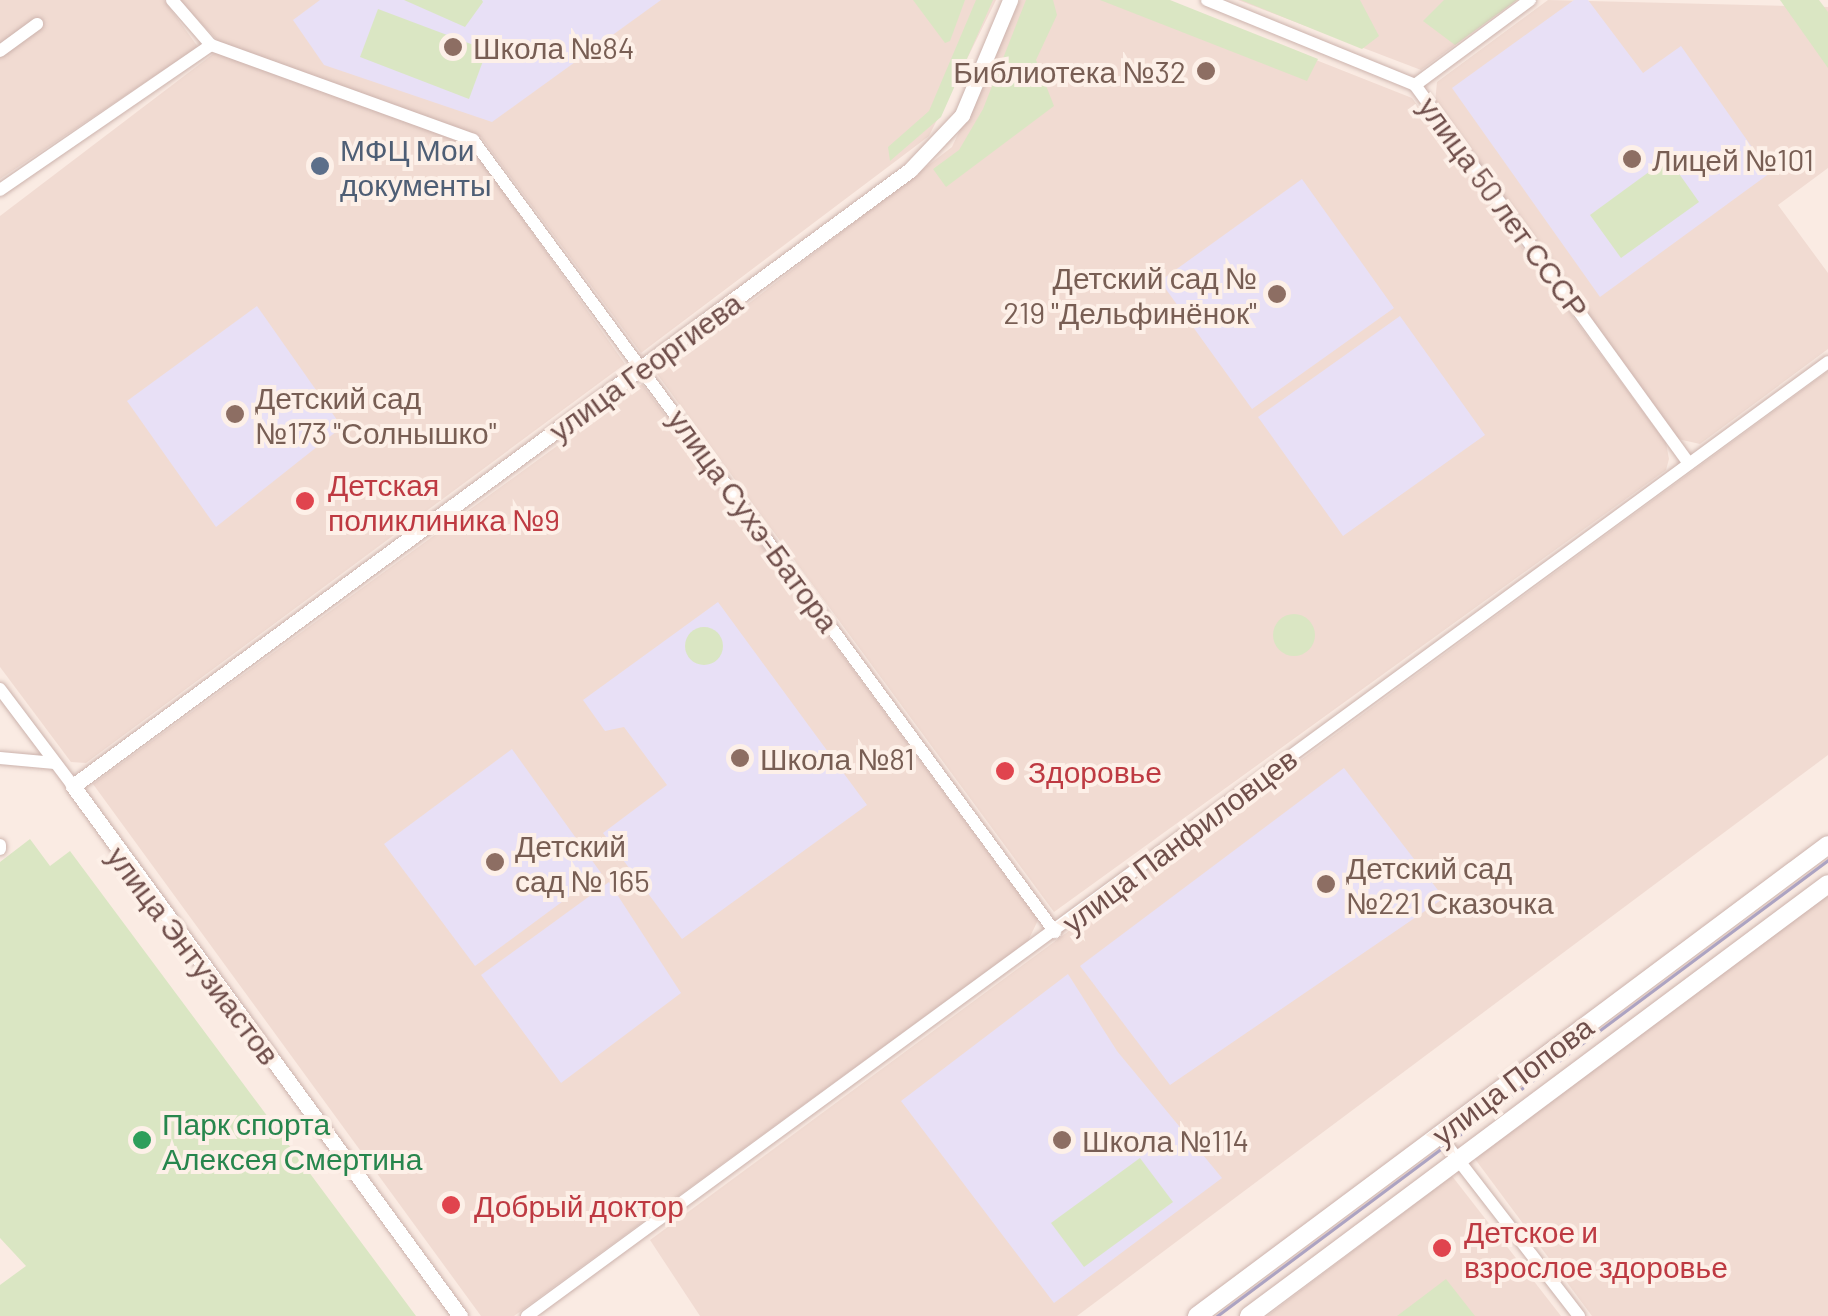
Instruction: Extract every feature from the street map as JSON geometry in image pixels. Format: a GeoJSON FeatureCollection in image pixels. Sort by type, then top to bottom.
{"type":"FeatureCollection","features":[{"type":"Feature","properties":{"kind":"main road","name":"улица Попова"},"geometry":{"type":"LineString","coordinates":[[1196,1316],[1828,845]]}},
{"type":"Feature","properties":{"kind":"main road","name":"улица Попова"},"geometry":{"type":"LineString","coordinates":[[1249,1316],[1828,884]]}},
{"type":"Feature","properties":{"kind":"street","name":"улица Сухэ-Батора"},"geometry":{"type":"LineString","coordinates":[[172,0],[211,46],[473,140],[1055,932]]}},
{"type":"Feature","properties":{"kind":"street","name":"улица Георгиева"},"geometry":{"type":"LineString","coordinates":[[73,786],[642,368],[944,140],[1010,0]]}},
{"type":"Feature","properties":{"kind":"street","name":"улица 50 лет СССР"},"geometry":{"type":"LineString","coordinates":[[1207,0],[1416,85],[1689,463]]}},
{"type":"Feature","properties":{"kind":"street"},"geometry":{"type":"LineString","coordinates":[[1416,85],[1530,0]]}},
{"type":"Feature","properties":{"kind":"street"},"geometry":{"type":"LineString","coordinates":[[0,51],[37,24]]}},
{"type":"Feature","properties":{"kind":"street"},"geometry":{"type":"LineString","coordinates":[[0,190],[211,46]]}},
{"type":"Feature","properties":{"kind":"street","name":"улица Панфиловцев"},"geometry":{"type":"LineString","coordinates":[[527,1316],[1828,362]]}},
{"type":"Feature","properties":{"kind":"street","name":"улица Энтузиастов"},"geometry":{"type":"LineString","coordinates":[[0,689],[460,1316]]}},
{"type":"Feature","properties":{"kind":"street"},"geometry":{"type":"LineString","coordinates":[[0,758],[55,763]]}},
{"type":"Feature","properties":{"kind":"street"},"geometry":{"type":"LineString","coordinates":[[1438,1135],[1579,1316]]}},
{"type":"Feature","properties":{"kind":"shaded area"},"geometry":{"type":"Polygon","coordinates":[[[0,0],[164,0],[198,47],[0,179],[0,0]]]}},
{"type":"Feature","properties":{"kind":"shaded area"},"geometry":{"type":"Polygon","coordinates":[[[179,0],[996,0],[929,136],[641,353],[481,137],[220,43],[179,0]]]}},
{"type":"Feature","properties":{"kind":"shaded area","name":"Школа №84"},"geometry":{"type":"Polygon","coordinates":[[[320,0],[661,0],[492,122],[324,65],[293,20],[320,0]]]}},
{"type":"Feature","properties":{"kind":"shaded area"},"geometry":{"type":"Polygon","coordinates":[[[1020,0],[1165,0],[1412,98],[1666,443],[1669,459],[1666,470],[1054,912],[657,374],[952,147],[1020,0]]]}},
{"type":"Feature","properties":{"kind":"shaded area"},"geometry":{"type":"Polygon","coordinates":[[[1238,0],[1516,0],[1421,70],[1238,0]]]}},
{"type":"Feature","properties":{"kind":"shaded area"},"geometry":{"type":"Polygon","coordinates":[[[1548,0],[1828,7],[1828,168],[1778,205],[1828,273],[1828,349],[1700,444],[1678,439],[1435,103],[1437,82],[1548,0]]]}},
{"type":"Feature","properties":{"kind":"shaded area","name":"Лицей №101"},"geometry":{"type":"Polygon","coordinates":[[[1574,0],[1588,0],[1643,73],[1681,46],[1770,173],[1600,297],[1452,88],[1574,0]]]}},
{"type":"Feature","properties":{"kind":"shaded area"},"geometry":{"type":"Polygon","coordinates":[[[217,51],[470,144],[625,364],[86,763],[71,762],[0,667],[0,216],[217,51]]]}},
{"type":"Feature","properties":{"kind":"shaded area","name":"Детский сад № 219 \"Дельфинёнок\""},"geometry":{"type":"Polygon","coordinates":[[[1302,179],[1394,308],[1252,409],[1160,281],[1302,179]]]}},
{"type":"Feature","properties":{"kind":"shaded area","name":"Детский сад №173 \"Солнышко\""},"geometry":{"type":"Polygon","coordinates":[[[257,306],[342,427],[216,527],[127,401],[257,306]]]}},
{"type":"Feature","properties":{"kind":"shaded area"},"geometry":{"type":"Polygon","coordinates":[[[1400,316],[1485,435],[1343,536],[1258,417],[1400,316]]]}},
{"type":"Feature","properties":{"kind":"shaded area"},"geometry":{"type":"Polygon","coordinates":[[[1828,371],[1828,755],[1077,1316],[700,1316],[650,1240],[1828,371]]]}},
{"type":"Feature","properties":{"kind":"shaded area"},"geometry":{"type":"Polygon","coordinates":[[[642,384],[1038,920],[1028,941],[514,1316],[481,1316],[93,784],[642,384]]]}},
{"type":"Feature","properties":{"kind":"shaded area","name":"Школа №81"},"geometry":{"type":"Polygon","coordinates":[[[718,602],[867,805],[682,939],[603,833],[667,785],[624,727],[605,731],[583,700],[718,602]]]}},
{"type":"Feature","properties":{"kind":"shaded area","name":"Детский сад № 165"},"geometry":{"type":"Polygon","coordinates":[[[512,749],[601,873],[475,966],[384,844],[512,749]]]}},
{"type":"Feature","properties":{"kind":"shaded area"},"geometry":{"type":"Polygon","coordinates":[[[1344,768],[1444,898],[1170,1085],[1080,966],[1344,768]]]}},
{"type":"Feature","properties":{"kind":"shaded area"},"geometry":{"type":"Polygon","coordinates":[[[609,882],[681,993],[561,1083],[481,975],[609,882]]]}},
{"type":"Feature","properties":{"kind":"shaded area"},"geometry":{"type":"Polygon","coordinates":[[[1828,894],[1828,1316],[1592,1316],[1475,1159],[1828,894]]]}},
{"type":"Feature","properties":{"kind":"shaded area","name":"Школа №114"},"geometry":{"type":"Polygon","coordinates":[[[1068,974],[1117,1051],[1222,1178],[1054,1303],[901,1101],[1068,974]]]}},
{"type":"Feature","properties":{"kind":"shaded area"},"geometry":{"type":"Polygon","coordinates":[[[1452,1176],[1561,1316],[1267,1316],[1452,1176]]]}},
{"type":"Feature","properties":{"kind":"green space"},"geometry":{"type":"Polygon","coordinates":[[[404,0],[482,0],[483,2],[465,27],[404,0]]]}},
{"type":"Feature","properties":{"kind":"green space"},"geometry":{"type":"Polygon","coordinates":[[[913,0],[965,0],[950,41],[945,43],[913,0]]]}},
{"type":"Feature","properties":{"kind":"green space"},"geometry":{"type":"Polygon","coordinates":[[[976,0],[993,0],[941,117],[890,161],[888,147],[929,111],[976,0]]]}},
{"type":"Feature","properties":{"kind":"green space"},"geometry":{"type":"Polygon","coordinates":[[[1026,0],[1053,0],[1057,15],[1036,60],[1054,106],[946,187],[933,169],[959,150],[983,109],[1026,0]]]}},
{"type":"Feature","properties":{"kind":"green space"},"geometry":{"type":"Polygon","coordinates":[[[1100,0],[1170,0],[1318,59],[1307,81],[1100,0]]]}},
{"type":"Feature","properties":{"kind":"green space"},"geometry":{"type":"Polygon","coordinates":[[[1241,0],[1360,0],[1379,36],[1362,49],[1241,0]]]}},
{"type":"Feature","properties":{"kind":"green space"},"geometry":{"type":"Polygon","coordinates":[[[1444,0],[1517,0],[1455,45],[1423,21],[1444,0]]]}},
{"type":"Feature","properties":{"kind":"green space"},"geometry":{"type":"Polygon","coordinates":[[[1780,0],[1819,0],[1828,12],[1828,68],[1780,0]]]}},
{"type":"Feature","properties":{"kind":"green space"},"geometry":{"type":"Polygon","coordinates":[[[378,9],[487,50],[469,99],[360,57],[378,9]]]}},
{"type":"Feature","properties":{"kind":"green space"},"geometry":{"type":"Polygon","coordinates":[[[1668,158],[1699,202],[1621,258],[1590,215],[1668,158]]]}},
{"type":"Feature","properties":{"kind":"green space"},"geometry":{"type":"Polygon","coordinates":[[[1294,614],[1309,620],[1315,635],[1309,650],[1294,656],[1279,650],[1273,635],[1279,620],[1294,614]]]}},
{"type":"Feature","properties":{"kind":"green space"},"geometry":{"type":"Polygon","coordinates":[[[704,627],[717,633],[723,646],[717,659],[704,665],[691,659],[685,646],[691,633],[704,627]]]}},
{"type":"Feature","properties":{"kind":"green space","name":"Парк спорта Алексея Смертина"},"geometry":{"type":"Polygon","coordinates":[[[30,839],[50,866],[70,851],[416,1316],[0,1316],[0,1285],[26,1266],[0,1238],[0,862],[30,839]]]}},
{"type":"Feature","properties":{"kind":"green space"},"geometry":{"type":"Polygon","coordinates":[[[1140,1158],[1173,1202],[1084,1267],[1051,1223],[1140,1158]]]}},
{"type":"Feature","properties":{"kind":"green space"},"geometry":{"type":"Polygon","coordinates":[[[1446,1279],[1475,1316],[1397,1316],[1446,1279]]]}},
{"type":"Feature","properties":{"kind":"tram line"},"geometry":{"type":"LineString","coordinates":[[1217,1316],[1828,860]]}},
{"type":"Feature","properties":{"kind":"place","name":"Школа №84"},"geometry":{"type":"Point","coordinates":[453,47]}},
{"type":"Feature","properties":{"kind":"place","name":"Библиотека №32"},"geometry":{"type":"Point","coordinates":[1206,71]}},
{"type":"Feature","properties":{"kind":"place","name":"Лицей №101"},"geometry":{"type":"Point","coordinates":[1632,159]}},
{"type":"Feature","properties":{"kind":"place","name":"МФЦ Мои документы"},"geometry":{"type":"Point","coordinates":[320,166]}},
{"type":"Feature","properties":{"kind":"place","name":"Детский сад № 219 \"Дельфинёнок\""},"geometry":{"type":"Point","coordinates":[1277,294]}},
{"type":"Feature","properties":{"kind":"place","name":"Детский сад №173 \"Солнышко\""},"geometry":{"type":"Point","coordinates":[235,414]}},
{"type":"Feature","properties":{"kind":"place","name":"Детская поликлиника №9"},"geometry":{"type":"Point","coordinates":[305,501]}},
{"type":"Feature","properties":{"kind":"place","name":"Школа №81"},"geometry":{"type":"Point","coordinates":[740,758]}},
{"type":"Feature","properties":{"kind":"place","name":"Здоровье"},"geometry":{"type":"Point","coordinates":[1005,771]}},
{"type":"Feature","properties":{"kind":"place","name":"Детский сад № 165"},"geometry":{"type":"Point","coordinates":[495,862]}},
{"type":"Feature","properties":{"kind":"place","name":"Детский сад №221 Сказочка"},"geometry":{"type":"Point","coordinates":[1326,884]}},
{"type":"Feature","properties":{"kind":"place","name":"Парк спорта Алексея Смертина"},"geometry":{"type":"Point","coordinates":[142,1140]}},
{"type":"Feature","properties":{"kind":"place","name":"Школа №114"},"geometry":{"type":"Point","coordinates":[1062,1140]}},
{"type":"Feature","properties":{"kind":"place","name":"Добрый доктор"},"geometry":{"type":"Point","coordinates":[451,1205]}},
{"type":"Feature","properties":{"kind":"place","name":"Детское и взрослое здоровье"},"geometry":{"type":"Point","coordinates":[1442,1248]}}]}
